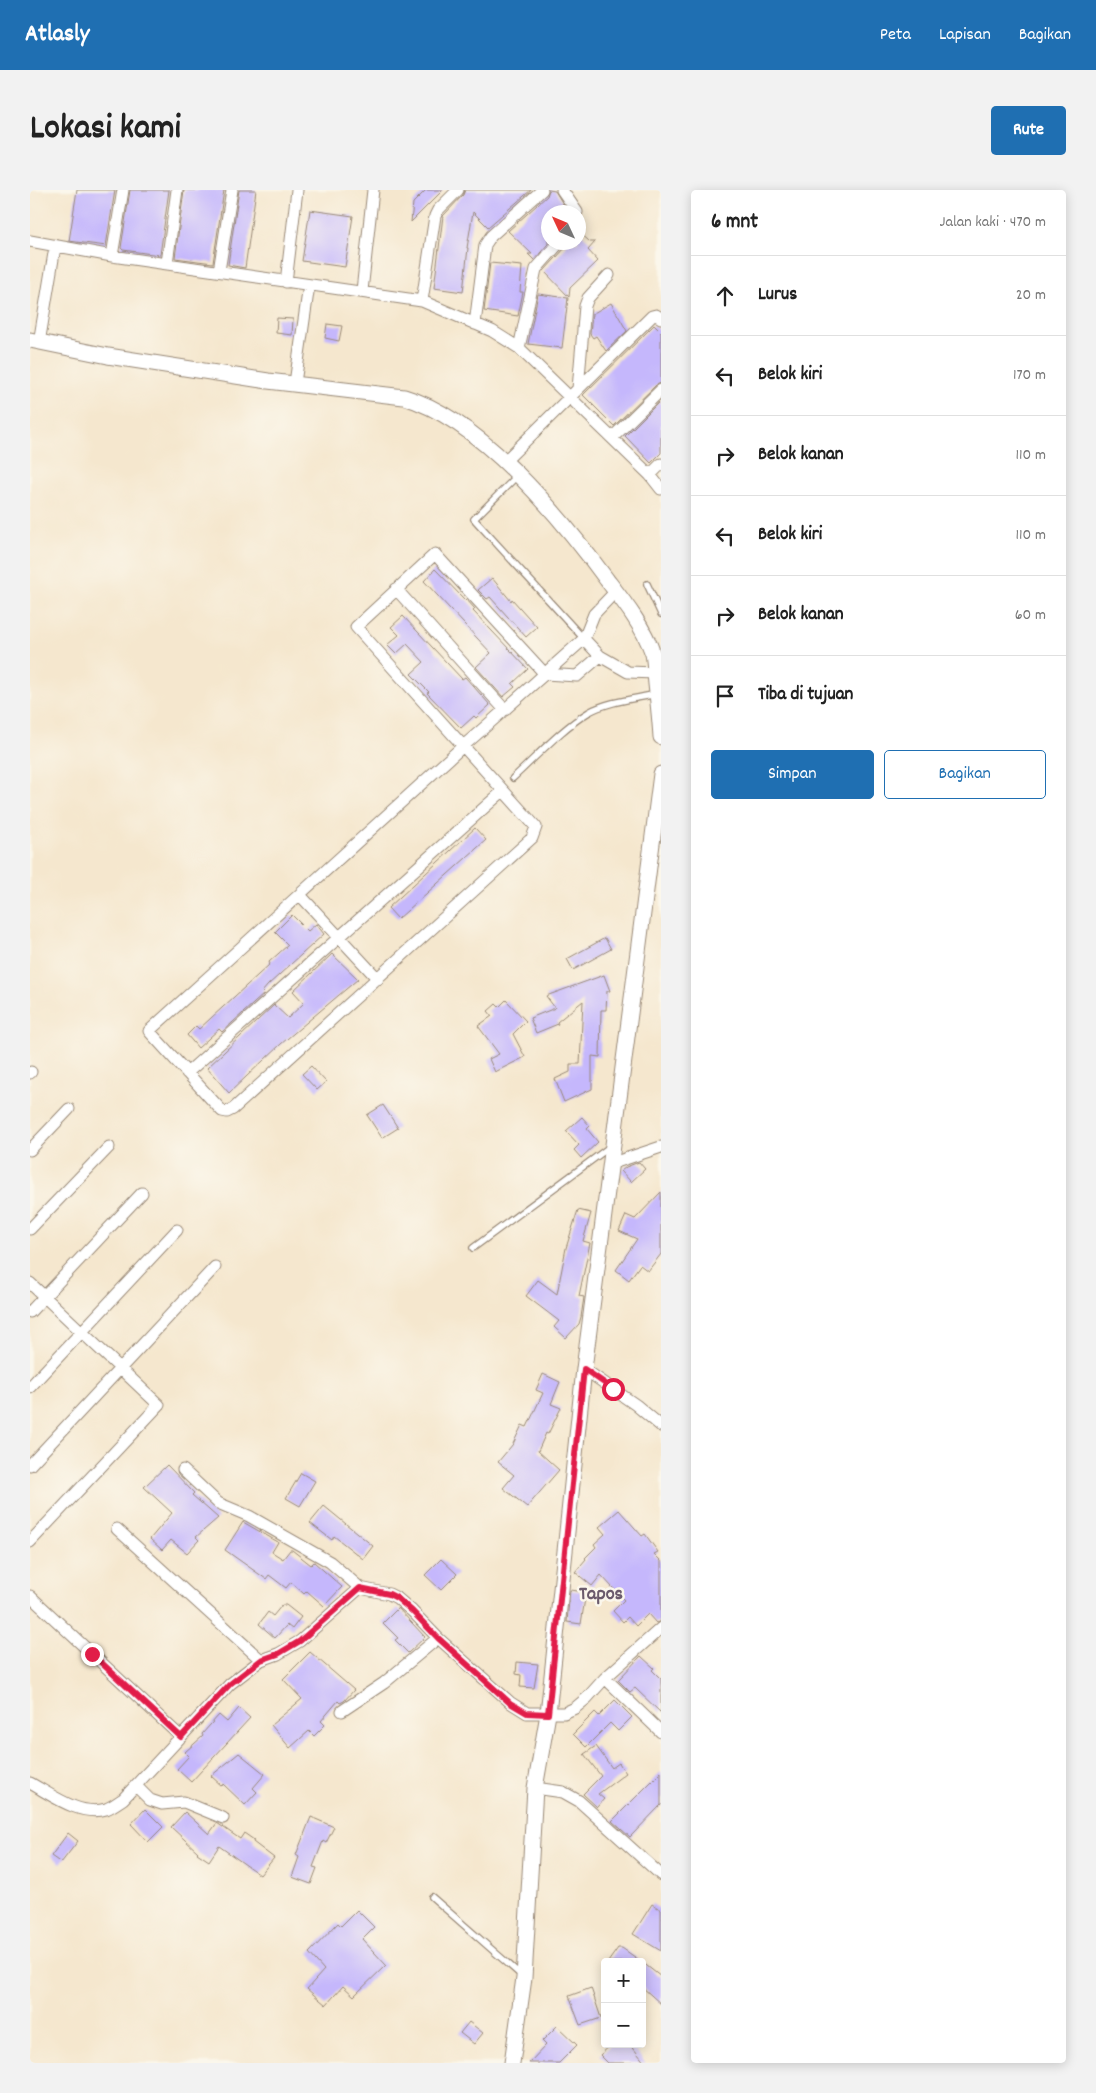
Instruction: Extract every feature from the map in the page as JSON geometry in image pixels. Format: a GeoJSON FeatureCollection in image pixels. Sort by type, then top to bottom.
{"type":"FeatureCollection","features":[{"type":"Feature","properties":{"kind":"street"},"geometry":{"type":"LineString","coordinates":[[112,256],[123,190]]}},
{"type":"Feature","properties":{"kind":"street"},"geometry":{"type":"LineString","coordinates":[[167,264],[177,190]]}},
{"type":"Feature","properties":{"kind":"street"},"geometry":{"type":"LineString","coordinates":[[219,271],[232,190]]}},
{"type":"Feature","properties":{"kind":"street"},"geometry":{"type":"LineString","coordinates":[[286,282],[297,190]]}},
{"type":"Feature","properties":{"kind":"street"},"geometry":{"type":"LineString","coordinates":[[362,291],[372,190]]}},
{"type":"Feature","properties":{"kind":"street"},"geometry":{"type":"LineString","coordinates":[[422,301],[434,216],[458,190]]}},
{"type":"Feature","properties":{"kind":"street"},"geometry":{"type":"LineString","coordinates":[[475,324],[485,245],[491,236],[542,190]]}},
{"type":"Feature","properties":{"kind":"street"},"geometry":{"type":"LineString","coordinates":[[562,190],[572,205]]}},
{"type":"Feature","properties":{"kind":"street"},"geometry":{"type":"LineString","coordinates":[[30,241],[112,256],[422,301],[492,331],[519,348],[574,393],[612,438],[650,475],[661,489]]}},
{"type":"Feature","properties":{"kind":"street"},"geometry":{"type":"LineString","coordinates":[[55,247],[34,342],[108,356],[386,394],[421,402],[466,430],[518,474],[575,536],[657,651],[655,673],[661,737]]}},
{"type":"Feature","properties":{"kind":"street"},"geometry":{"type":"LineString","coordinates":[[519,348],[536,269],[553,250]]}},
{"type":"Feature","properties":{"kind":"street"},"geometry":{"type":"LineString","coordinates":[[574,393],[585,306],[588,298],[609,275]]}},
{"type":"Feature","properties":{"kind":"street"},"geometry":{"type":"LineString","coordinates":[[296,383],[308,285]]}},
{"type":"Feature","properties":{"kind":"street"},"geometry":{"type":"LineString","coordinates":[[504,462],[652,316],[656,315],[661,318]]}},
{"type":"Feature","properties":{"kind":"street"},"geometry":{"type":"LineString","coordinates":[[612,438],[661,390]]}},
{"type":"Feature","properties":{"kind":"street"},"geometry":{"type":"LineString","coordinates":[[650,475],[661,464]]}},
{"type":"Feature","properties":{"kind":"street"},"geometry":{"type":"LineString","coordinates":[[600,656],[577,676],[544,674],[434,554],[356,627],[462,747],[536,827],[532,838],[378,979],[233,1109],[227,1112],[222,1110],[149,1031],[462,747],[505,710],[544,674],[584,639],[594,614],[616,591]]}},
{"type":"Feature","properties":{"kind":"street"},"geometry":{"type":"LineString","coordinates":[[396,589],[505,710]]}},
{"type":"Feature","properties":{"kind":"street"},"geometry":{"type":"LineString","coordinates":[[584,639],[600,656],[628,672],[655,673]]}},
{"type":"Feature","properties":{"kind":"street"},"geometry":{"type":"LineString","coordinates":[[512,2063],[524,1978],[536,1788],[548,1714],[584,1369],[661,774]]}},
{"type":"Feature","properties":{"kind":"street"},"geometry":{"type":"LineString","coordinates":[[187,1073],[503,791]]}},
{"type":"Feature","properties":{"kind":"street"},"geometry":{"type":"LineString","coordinates":[[300,895],[378,979]]}},
{"type":"Feature","properties":{"kind":"street"},"geometry":{"type":"LineString","coordinates":[[30,1150],[69,1109]]}},
{"type":"Feature","properties":{"kind":"street"},"geometry":{"type":"LineString","coordinates":[[30,1229],[108,1147]]}},
{"type":"Feature","properties":{"kind":"street"},"geometry":{"type":"LineString","coordinates":[[610,1164],[661,1147]]}},
{"type":"Feature","properties":{"kind":"street"},"geometry":{"type":"LineString","coordinates":[[30,1312],[142,1193]]}},
{"type":"Feature","properties":{"kind":"street"},"geometry":{"type":"LineString","coordinates":[[30,1387],[178,1230]]}},
{"type":"Feature","properties":{"kind":"street"},"geometry":{"type":"LineString","coordinates":[[30,1465],[215,1267]]}},
{"type":"Feature","properties":{"kind":"street"},"geometry":{"type":"LineString","coordinates":[[30,1283],[159,1405],[30,1542]]}},
{"type":"Feature","properties":{"kind":"street"},"geometry":{"type":"LineString","coordinates":[[584,1369],[636,1405],[661,1426]]}},
{"type":"Feature","properties":{"kind":"street"},"geometry":{"type":"LineString","coordinates":[[183,1470],[218,1503],[256,1520],[330,1562],[360,1588],[389,1594],[397,1598],[510,1703],[527,1713],[564,1713],[575,1708],[605,1678],[661,1628]]}},
{"type":"Feature","properties":{"kind":"street"},"geometry":{"type":"LineString","coordinates":[[117,1529],[261,1660]]}},
{"type":"Feature","properties":{"kind":"street"},"geometry":{"type":"LineString","coordinates":[[30,1783],[67,1803],[89,1812],[108,1809],[123,1799],[136,1786],[230,1684],[261,1660],[278,1654],[300,1641],[360,1588]]}},
{"type":"Feature","properties":{"kind":"street"},"geometry":{"type":"LineString","coordinates":[[30,1596],[181,1737]]}},
{"type":"Feature","properties":{"kind":"street"},"geometry":{"type":"LineString","coordinates":[[342,1710],[384,1683],[438,1638]]}},
{"type":"Feature","properties":{"kind":"street"},"geometry":{"type":"LineString","coordinates":[[605,1678],[661,1732]]}},
{"type":"Feature","properties":{"kind":"street"},"geometry":{"type":"LineString","coordinates":[[136,1786],[150,1800],[162,1804],[184,1802],[223,1818]]}},
{"type":"Feature","properties":{"kind":"street"},"geometry":{"type":"LineString","coordinates":[[536,1788],[563,1792],[579,1801],[661,1875]]}},
{"type":"Feature","properties":{"kind":"lane"},"geometry":{"type":"LineString","coordinates":[[518,474],[474,519],[584,639]]}},
{"type":"Feature","properties":{"kind":"lane"},"geometry":{"type":"LineString","coordinates":[[646,584],[661,614]]}},
{"type":"Feature","properties":{"kind":"lane"},"geometry":{"type":"LineString","coordinates":[[513,778],[566,729],[590,712],[605,706],[657,694]]}},
{"type":"Feature","properties":{"kind":"lane"},"geometry":{"type":"LineString","coordinates":[[473,1248],[612,1144]]}},
{"type":"Feature","properties":{"kind":"lane"},"geometry":{"type":"LineString","coordinates":[[432,1897],[524,1978]]}},
{"type":"Feature","properties":{"kind":"building"},"geometry":{"type":"Polygon","coordinates":[[[77,190],[115,190],[106,246],[69,241],[77,190]]]}},
{"type":"Feature","properties":{"kind":"building"},"geometry":{"type":"Polygon","coordinates":[[[130,190],[169,190],[160,255],[123,250],[121,248],[130,190]]]}},
{"type":"Feature","properties":{"kind":"building"},"geometry":{"type":"Polygon","coordinates":[[[184,190],[224,190],[213,263],[175,258],[184,190]]]}},
{"type":"Feature","properties":{"kind":"building"},"geometry":{"type":"Polygon","coordinates":[[[239,190],[256,190],[245,268],[228,265],[239,190]]]}},
{"type":"Feature","properties":{"kind":"building"},"geometry":{"type":"Polygon","coordinates":[[[426,190],[443,190],[411,222],[413,203],[426,190]]]}},
{"type":"Feature","properties":{"kind":"building"},"geometry":{"type":"Polygon","coordinates":[[[465,190],[531,190],[488,227],[473,212],[463,292],[434,288],[443,216],[463,195],[465,190]]]}},
{"type":"Feature","properties":{"kind":"building"},"geometry":{"type":"Polygon","coordinates":[[[549,190],[555,191],[564,205],[541,205],[541,250],[543,250],[534,260],[528,254],[532,254],[508,231],[547,196],[549,190]]]}},
{"type":"Feature","properties":{"kind":"building"},"geometry":{"type":"Polygon","coordinates":[[[310,210],[353,216],[345,267],[302,261],[310,210]]]}},
{"type":"Feature","properties":{"kind":"building"},"geometry":{"type":"Polygon","coordinates":[[[586,238],[590,242],[595,242],[588,250],[598,261],[570,288],[569,297],[544,271],[563,250],[586,250],[586,238]]]}},
{"type":"Feature","properties":{"kind":"building"},"geometry":{"type":"Polygon","coordinates":[[[490,263],[522,266],[520,292],[523,292],[518,316],[484,311],[490,263]]]}},
{"type":"Feature","properties":{"kind":"building"},"geometry":{"type":"Polygon","coordinates":[[[538,294],[568,298],[562,348],[528,344],[538,294]]]}},
{"type":"Feature","properties":{"kind":"building"},"geometry":{"type":"Polygon","coordinates":[[[611,303],[627,331],[606,351],[596,336],[593,338],[590,334],[592,314],[611,303]]]}},
{"type":"Feature","properties":{"kind":"building"},"geometry":{"type":"Polygon","coordinates":[[[277,318],[293,319],[292,335],[276,333],[277,318]]]}},
{"type":"Feature","properties":{"kind":"building"},"geometry":{"type":"Polygon","coordinates":[[[327,324],[342,326],[339,341],[325,338],[327,324]]]}},
{"type":"Feature","properties":{"kind":"building"},"geometry":{"type":"Polygon","coordinates":[[[654,325],[661,332],[661,383],[656,385],[614,426],[583,395],[654,325]]]}},
{"type":"Feature","properties":{"kind":"building"},"geometry":{"type":"Polygon","coordinates":[[[661,400],[661,453],[651,463],[625,436],[661,400]]]}},
{"type":"Feature","properties":{"kind":"building"},"geometry":{"type":"Polygon","coordinates":[[[435,569],[466,599],[475,609],[473,611],[528,669],[512,684],[515,687],[503,697],[476,667],[491,653],[424,581],[435,569]]]}},
{"type":"Feature","properties":{"kind":"building"},"geometry":{"type":"Polygon","coordinates":[[[492,578],[511,601],[512,599],[537,627],[526,637],[490,597],[487,599],[478,590],[492,578]]]}},
{"type":"Feature","properties":{"kind":"building"},"geometry":{"type":"Polygon","coordinates":[[[403,616],[462,679],[465,677],[490,705],[461,728],[411,674],[424,662],[407,644],[396,654],[387,645],[399,635],[391,627],[403,616]]]}},
{"type":"Feature","properties":{"kind":"building"},"geometry":{"type":"Polygon","coordinates":[[[475,828],[486,840],[398,919],[388,908],[475,828]]]}},
{"type":"Feature","properties":{"kind":"building"},"geometry":{"type":"Polygon","coordinates":[[[292,915],[308,931],[316,924],[324,934],[268,985],[262,992],[264,994],[222,1032],[219,1029],[198,1048],[187,1035],[196,1026],[199,1029],[288,945],[275,932],[292,915]]]}},
{"type":"Feature","properties":{"kind":"building"},"geometry":{"type":"Polygon","coordinates":[[[605,938],[611,949],[573,970],[567,959],[605,938]]]}},
{"type":"Feature","properties":{"kind":"building"},"geometry":{"type":"Polygon","coordinates":[[[332,954],[358,979],[281,1044],[229,1093],[207,1068],[274,1005],[288,1018],[304,1003],[293,991],[332,954]]]}},
{"type":"Feature","properties":{"kind":"building"},"geometry":{"type":"Polygon","coordinates":[[[604,975],[610,991],[607,991],[606,1010],[601,1010],[600,1057],[592,1056],[592,1089],[564,1102],[555,1079],[570,1072],[570,1064],[580,1064],[583,1001],[557,1022],[558,1024],[536,1033],[530,1018],[555,1008],[546,996],[604,975]]]}},
{"type":"Feature","properties":{"kind":"building"},"geometry":{"type":"Polygon","coordinates":[[[506,1000],[526,1021],[513,1034],[525,1057],[495,1072],[489,1059],[499,1054],[478,1026],[492,1016],[488,1011],[496,1004],[499,1007],[506,1000]]]}},
{"type":"Feature","properties":{"kind":"building"},"geometry":{"type":"Polygon","coordinates":[[[311,1066],[326,1082],[317,1090],[302,1074],[311,1066]]]}},
{"type":"Feature","properties":{"kind":"building"},"geometry":{"type":"Polygon","coordinates":[[[383,1105],[398,1128],[382,1138],[367,1115],[383,1105]]]}},
{"type":"Feature","properties":{"kind":"building"},"geometry":{"type":"Polygon","coordinates":[[[582,1117],[590,1126],[587,1129],[598,1142],[581,1158],[574,1150],[579,1145],[566,1131],[582,1117]]]}},
{"type":"Feature","properties":{"kind":"building"},"geometry":{"type":"Polygon","coordinates":[[[639,1162],[645,1169],[631,1182],[621,1171],[639,1162]]]}},
{"type":"Feature","properties":{"kind":"building"},"geometry":{"type":"Polygon","coordinates":[[[661,1192],[661,1254],[648,1271],[640,1265],[629,1280],[616,1270],[637,1239],[619,1231],[626,1215],[635,1219],[661,1192]]]}},
{"type":"Feature","properties":{"kind":"building"},"geometry":{"type":"Polygon","coordinates":[[[578,1210],[591,1213],[583,1241],[590,1243],[579,1296],[584,1297],[581,1317],[579,1324],[566,1338],[554,1327],[559,1321],[526,1296],[538,1280],[557,1294],[566,1248],[578,1210]]]}},
{"type":"Feature","properties":{"kind":"building"},"geometry":{"type":"Polygon","coordinates":[[[543,1374],[560,1382],[551,1404],[561,1408],[538,1451],[559,1470],[527,1507],[503,1488],[514,1475],[498,1462],[513,1444],[522,1425],[527,1427],[543,1393],[536,1390],[543,1374]]]}},
{"type":"Feature","properties":{"kind":"building"},"geometry":{"type":"Polygon","coordinates":[[[167,1465],[194,1493],[192,1495],[218,1518],[196,1537],[199,1540],[187,1553],[171,1540],[162,1550],[150,1539],[172,1513],[144,1487],[167,1465]]]}},
{"type":"Feature","properties":{"kind":"building"},"geometry":{"type":"Polygon","coordinates":[[[301,1473],[315,1481],[300,1506],[286,1498],[301,1473]]]}},
{"type":"Feature","properties":{"kind":"building"},"geometry":{"type":"Polygon","coordinates":[[[324,1506],[373,1546],[363,1559],[334,1536],[332,1540],[310,1523],[324,1506]]]}},
{"type":"Feature","properties":{"kind":"building"},"geometry":{"type":"Polygon","coordinates":[[[619,1510],[642,1536],[645,1534],[658,1552],[654,1554],[661,1561],[661,1621],[656,1623],[648,1614],[636,1626],[628,1617],[623,1622],[613,1611],[624,1600],[601,1575],[592,1586],[575,1572],[596,1547],[594,1544],[605,1534],[599,1527],[619,1510]]]}},
{"type":"Feature","properties":{"kind":"building"},"geometry":{"type":"Polygon","coordinates":[[[243,1522],[278,1542],[272,1552],[283,1559],[292,1550],[311,1565],[314,1562],[342,1587],[324,1606],[307,1591],[304,1594],[291,1582],[286,1588],[269,1575],[266,1579],[225,1550],[243,1522]]]}},
{"type":"Feature","properties":{"kind":"building"},"geometry":{"type":"Polygon","coordinates":[[[441,1559],[457,1574],[441,1590],[425,1575],[441,1559]]]}},
{"type":"Feature","properties":{"kind":"building"},"geometry":{"type":"Polygon","coordinates":[[[570,1590],[586,1592],[581,1624],[567,1622],[570,1590]]]}},
{"type":"Feature","properties":{"kind":"building"},"geometry":{"type":"Polygon","coordinates":[[[282,1605],[286,1605],[301,1617],[292,1629],[287,1625],[275,1638],[259,1624],[268,1612],[273,1616],[282,1605]]]}},
{"type":"Feature","properties":{"kind":"building"},"geometry":{"type":"Polygon","coordinates":[[[398,1608],[425,1637],[408,1653],[395,1640],[398,1638],[383,1623],[398,1608]]]}},
{"type":"Feature","properties":{"kind":"building"},"geometry":{"type":"Polygon","coordinates":[[[310,1652],[354,1690],[344,1701],[340,1703],[338,1701],[321,1721],[325,1725],[314,1736],[309,1731],[290,1748],[271,1725],[302,1699],[283,1679],[310,1652]]]}},
{"type":"Feature","properties":{"kind":"building"},"geometry":{"type":"Polygon","coordinates":[[[641,1656],[654,1668],[652,1670],[661,1679],[661,1713],[635,1688],[630,1692],[618,1680],[641,1656]]]}},
{"type":"Feature","properties":{"kind":"building"},"geometry":{"type":"Polygon","coordinates":[[[517,1662],[538,1664],[534,1688],[520,1687],[521,1675],[516,1674],[517,1662]]]}},
{"type":"Feature","properties":{"kind":"building"},"geometry":{"type":"Polygon","coordinates":[[[615,1700],[632,1717],[618,1731],[610,1723],[586,1747],[573,1734],[595,1712],[599,1716],[615,1700]]]}},
{"type":"Feature","properties":{"kind":"building"},"geometry":{"type":"Polygon","coordinates":[[[239,1708],[250,1718],[191,1782],[177,1769],[189,1756],[185,1752],[203,1736],[202,1734],[219,1715],[227,1722],[239,1708]]]}},
{"type":"Feature","properties":{"kind":"building"},"geometry":{"type":"Polygon","coordinates":[[[596,1746],[612,1768],[619,1763],[626,1773],[598,1794],[604,1799],[597,1807],[583,1794],[601,1776],[584,1754],[596,1746]]]}},
{"type":"Feature","properties":{"kind":"building"},"geometry":{"type":"Polygon","coordinates":[[[239,1753],[265,1774],[253,1788],[257,1792],[245,1805],[223,1784],[222,1786],[211,1776],[239,1753]]]}},
{"type":"Feature","properties":{"kind":"building"},"geometry":{"type":"Polygon","coordinates":[[[661,1772],[661,1805],[630,1837],[612,1821],[661,1772]]]}},
{"type":"Feature","properties":{"kind":"building"},"geometry":{"type":"Polygon","coordinates":[[[145,1809],[163,1827],[148,1842],[131,1824],[145,1809]]]}},
{"type":"Feature","properties":{"kind":"building"},"geometry":{"type":"Polygon","coordinates":[[[185,1812],[209,1834],[217,1823],[240,1839],[244,1833],[274,1858],[260,1875],[219,1846],[209,1861],[197,1853],[171,1827],[185,1812]]]}},
{"type":"Feature","properties":{"kind":"building"},"geometry":{"type":"Polygon","coordinates":[[[311,1817],[334,1827],[326,1843],[323,1841],[313,1867],[317,1868],[311,1884],[292,1877],[299,1857],[296,1855],[311,1817]]]}},
{"type":"Feature","properties":{"kind":"building"},"geometry":{"type":"Polygon","coordinates":[[[68,1833],[78,1841],[61,1863],[51,1856],[68,1833]]]}},
{"type":"Feature","properties":{"kind":"building"},"geometry":{"type":"Polygon","coordinates":[[[652,1904],[661,1910],[661,1951],[633,1934],[652,1904]]]}},
{"type":"Feature","properties":{"kind":"building"},"geometry":{"type":"Polygon","coordinates":[[[357,1910],[374,1927],[362,1939],[386,1965],[354,1996],[343,1986],[326,2005],[307,1989],[324,1970],[309,1953],[338,1923],[341,1926],[357,1910]]]}},
{"type":"Feature","properties":{"kind":"building"},"geometry":{"type":"Polygon","coordinates":[[[618,1948],[622,1948],[636,1958],[611,1958],[618,1948]]]}},
{"type":"Feature","properties":{"kind":"building"},"geometry":{"type":"Polygon","coordinates":[[[646,1965],[661,1977],[661,2004],[646,1991],[646,1965]]]}},
{"type":"Feature","properties":{"kind":"building"},"geometry":{"type":"Polygon","coordinates":[[[591,1988],[601,2018],[580,2025],[569,1996],[591,1988]]]}},
{"type":"Feature","properties":{"kind":"building"},"geometry":{"type":"Polygon","coordinates":[[[469,2022],[483,2033],[474,2044],[460,2033],[469,2022]]]}},
{"type":"Feature","properties":{"kind":"building"},"geometry":{"type":"Polygon","coordinates":[[[557,2026],[577,2045],[559,2063],[529,2063],[546,2045],[542,2041],[557,2026]]]}},
{"type":"Feature","properties":{"kind":"building"},"geometry":{"type":"Polygon","coordinates":[[[608,2048],[633,2048],[645,2063],[608,2063],[600,2055],[608,2048]]]}},
{"type":"Feature","properties":{"kind":"district","name":"Tapos"},"geometry":{"type":"Point","coordinates":[601,1592]}},
{"type":"Feature","properties":{"kind":"route"},"geometry":{"type":"LineString","coordinates":[[92,1654],[181,1737],[230,1684],[261,1660],[278,1654],[300,1641],[360,1588],[389,1594],[397,1598],[510,1703],[527,1713],[548,1714],[584,1369],[613,1389]]}}]}
